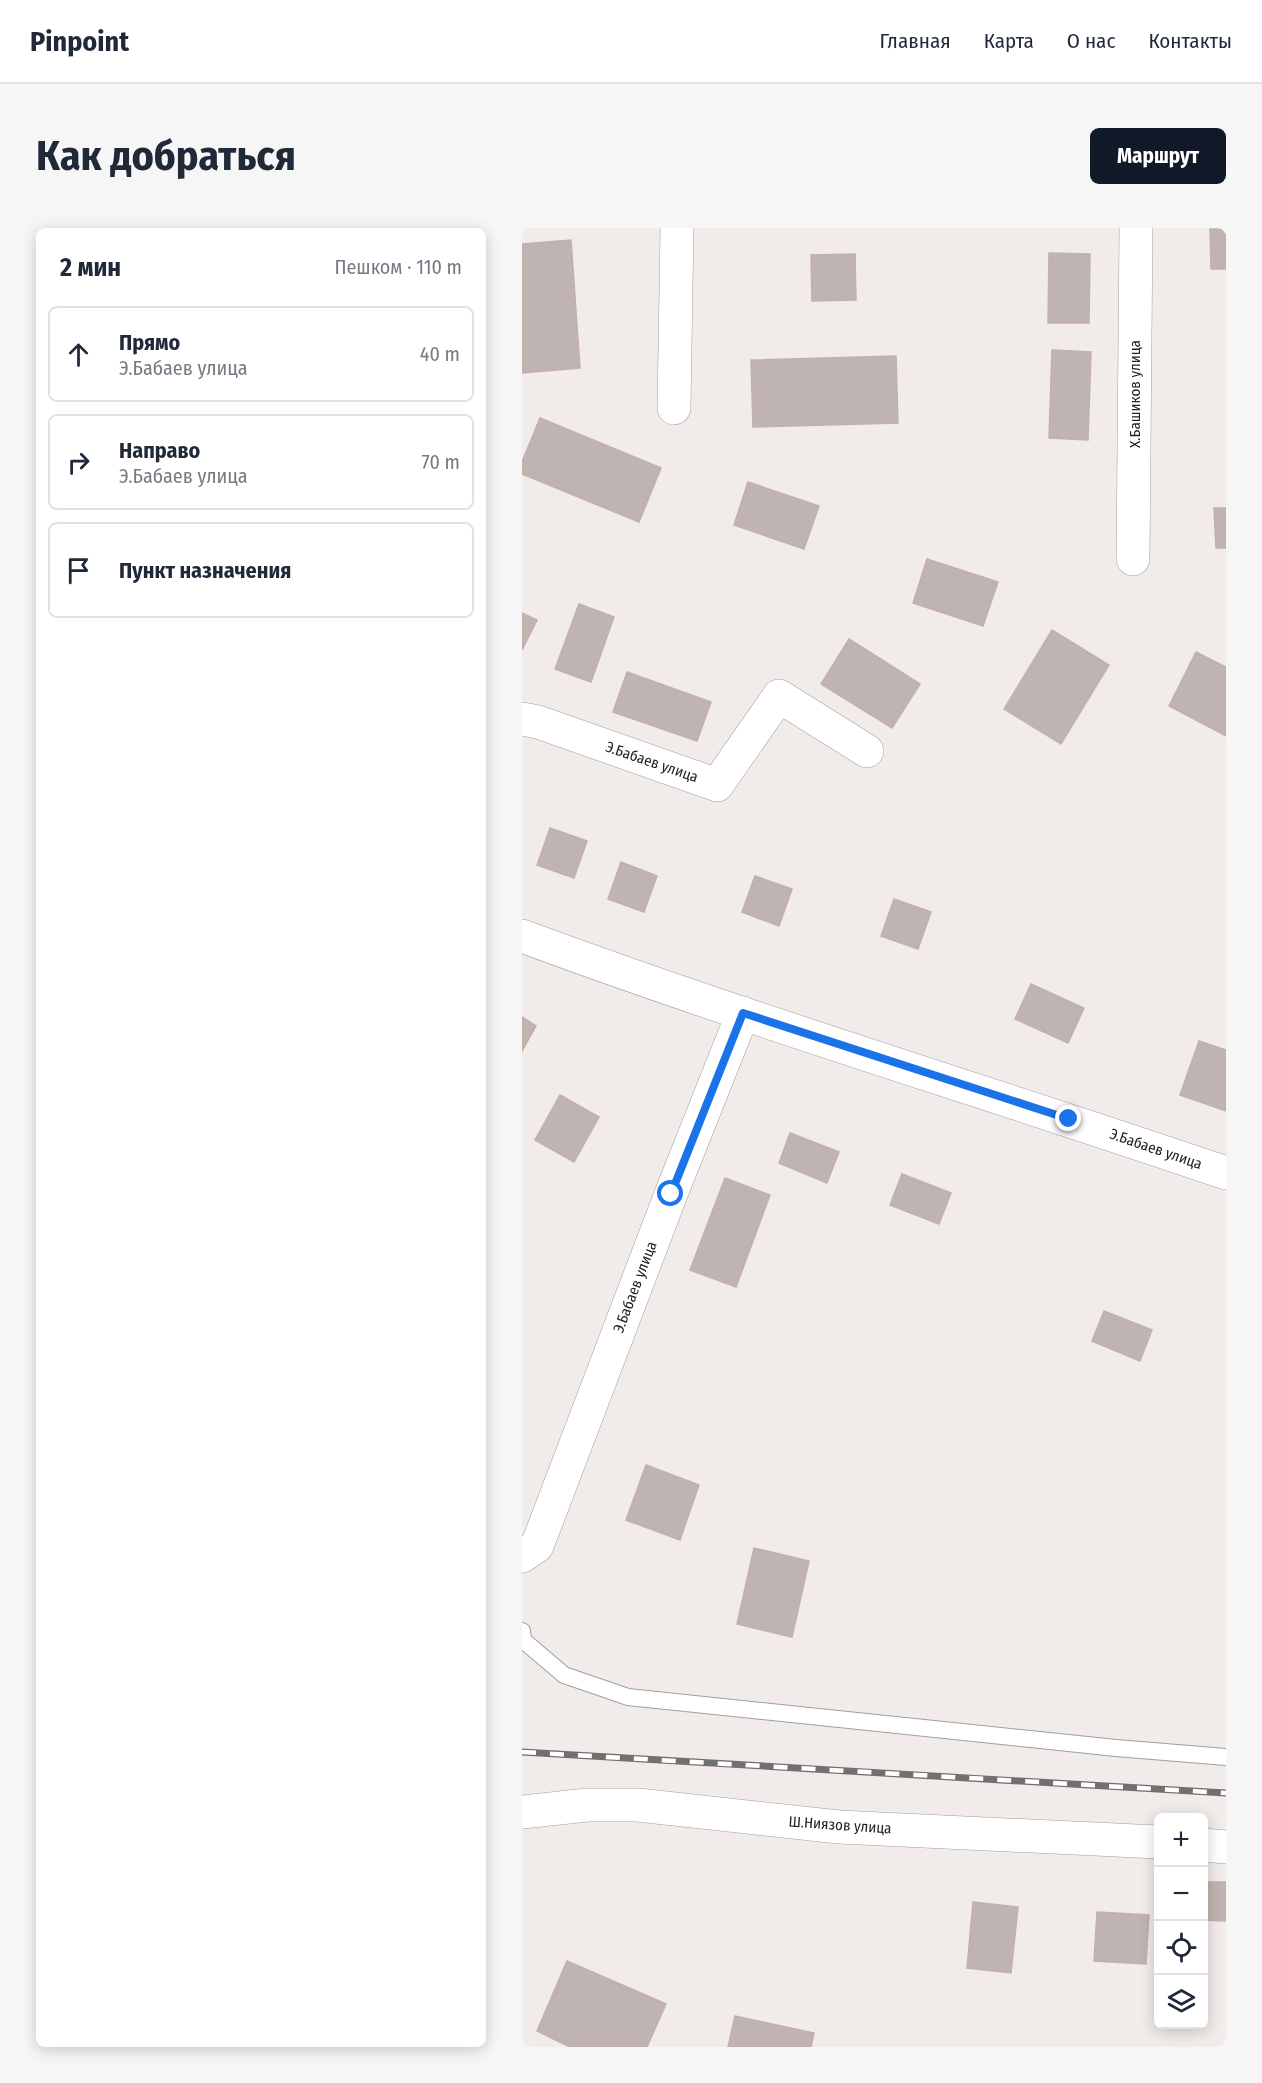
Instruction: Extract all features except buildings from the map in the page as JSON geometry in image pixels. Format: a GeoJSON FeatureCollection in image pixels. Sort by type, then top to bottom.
{"type":"FeatureCollection","features":[{"type":"Feature","properties":{"kind":"street"},"geometry":{"type":"LineString","coordinates":[[674,408],[677,228]]}},
{"type":"Feature","properties":{"kind":"street","name":"Х.Башиков улица"},"geometry":{"type":"LineString","coordinates":[[1133,559],[1136,228]]}},
{"type":"Feature","properties":{"kind":"street","name":"Э.Бабаев улица"},"geometry":{"type":"LineString","coordinates":[[522,719],[538,722],[717,785],[779,696],[867,751]]}},
{"type":"Feature","properties":{"kind":"street","name":"Э.Бабаев улица"},"geometry":{"type":"LineString","coordinates":[[522,936],[602,966],[1226,1173]]}},
{"type":"Feature","properties":{"kind":"street","name":"Э.Бабаев улица"},"geometry":{"type":"LineString","coordinates":[[522,1556],[537,1546],[743,1013]]}},
{"type":"Feature","properties":{"kind":"street","name":"Ш.Ниязов улица"},"geometry":{"type":"LineString","coordinates":[[522,1812],[587,1805],[638,1805],[839,1827],[1154,1842]]}},
{"type":"Feature","properties":{"kind":"street"},"geometry":{"type":"LineString","coordinates":[[1208,1845],[1226,1846]]}},
{"type":"Feature","properties":{"kind":"lane"},"geometry":{"type":"LineString","coordinates":[[522,1631],[524,1640],[564,1675],[628,1697],[1226,1758]]}},
{"type":"Feature","properties":{"kind":"railway"},"geometry":{"type":"LineString","coordinates":[[522,1752],[1226,1793]]}},
{"type":"Feature","properties":{"kind":"route"},"geometry":{"type":"LineString","coordinates":[[671,1194],[743,1013],[1069,1119]]}}]}
